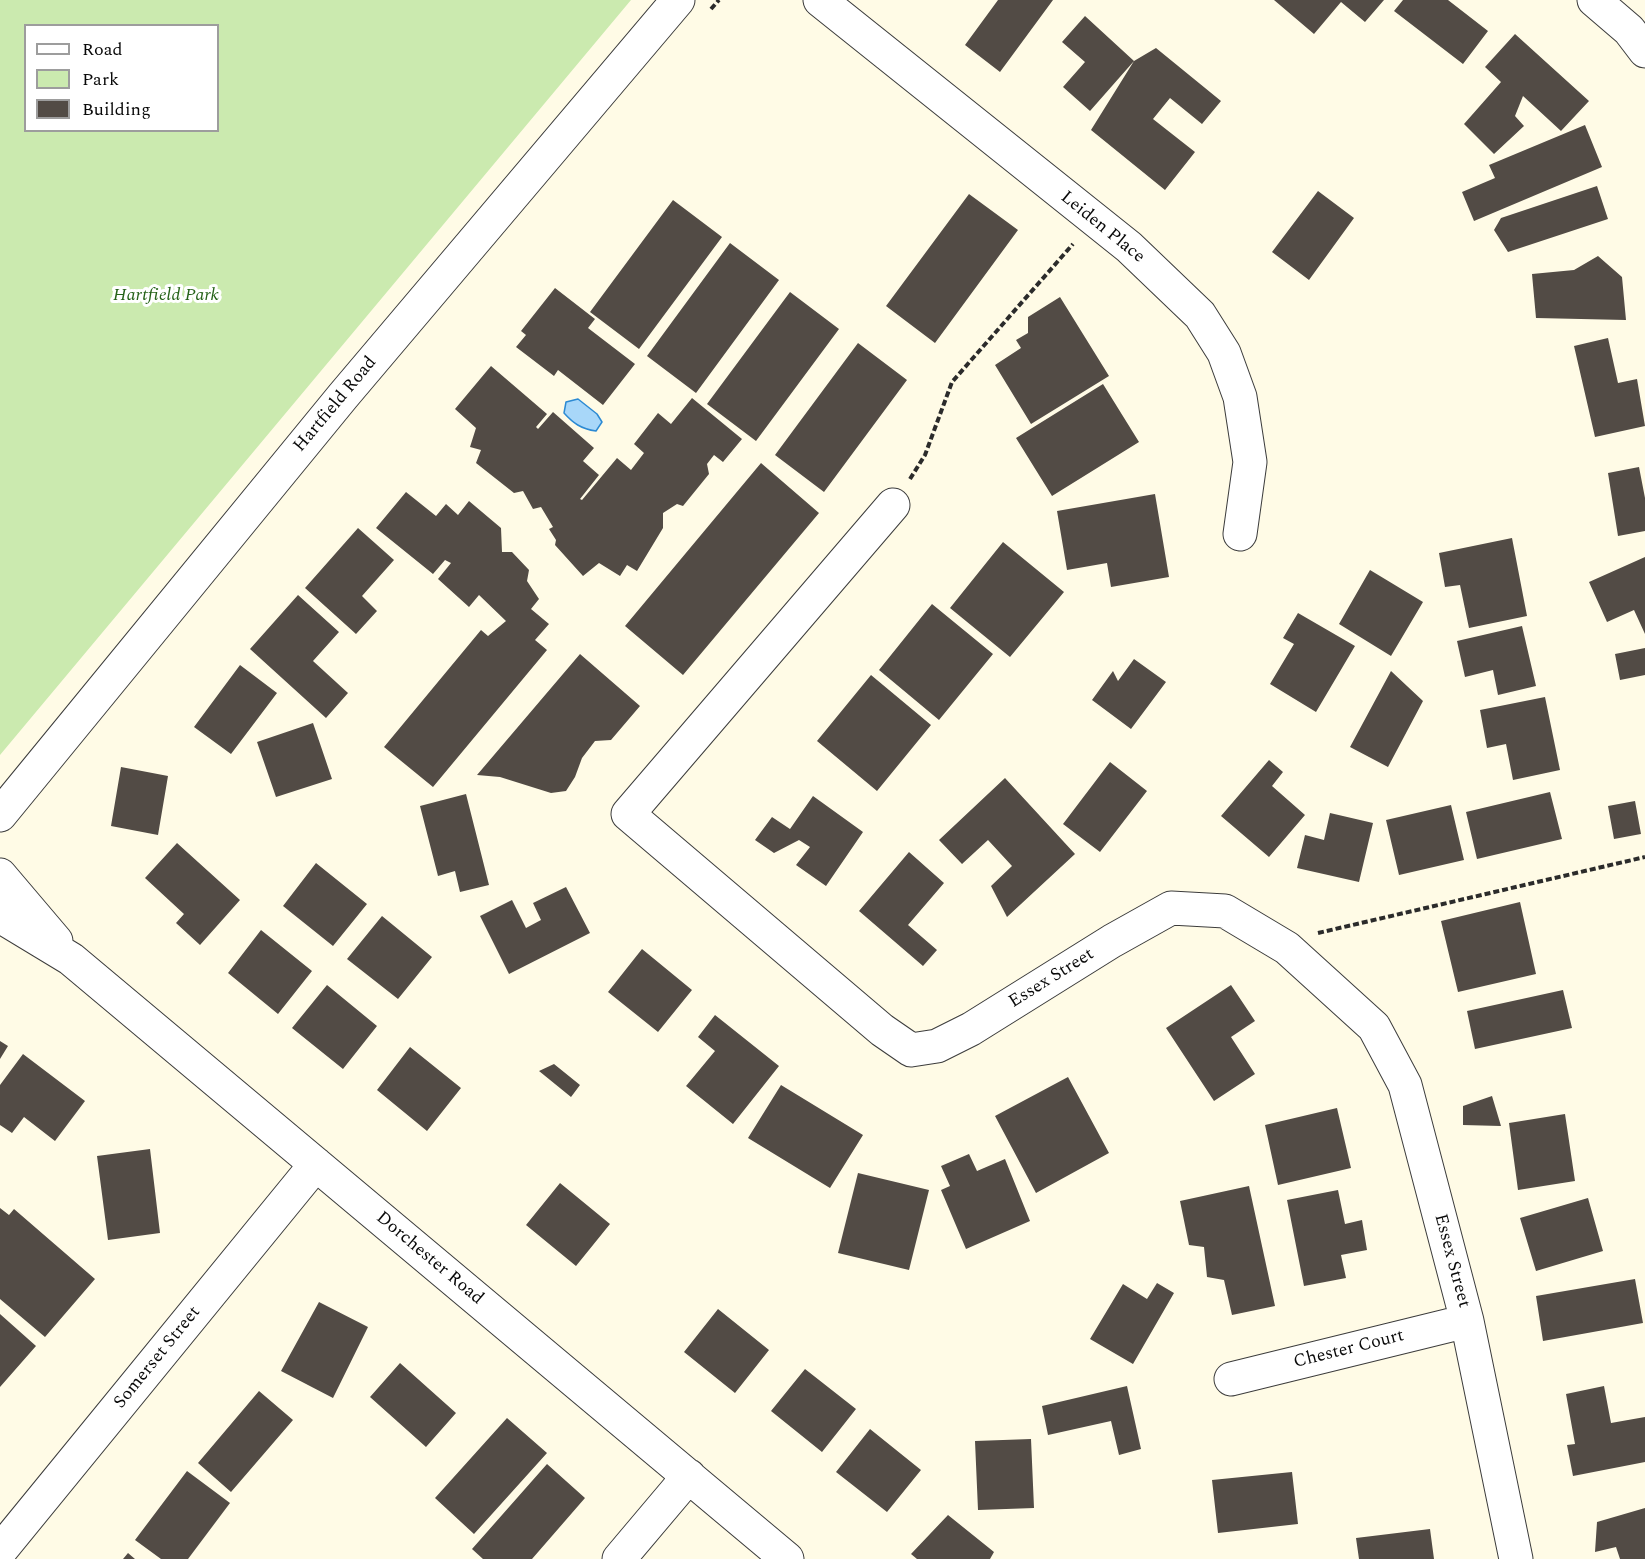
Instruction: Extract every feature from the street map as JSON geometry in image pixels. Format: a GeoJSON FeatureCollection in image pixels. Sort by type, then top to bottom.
{"type":"FeatureCollection","features":[{"type":"Feature","properties":{"kind":"street","name":"Hartfield Road"},"geometry":{"type":"LineString","coordinates":[[0,815],[343,396],[678,0]]}},
{"type":"Feature","properties":{"kind":"street","name":"Leiden Place"},"geometry":{"type":"LineString","coordinates":[[820,0],[1129,248],[1200,315],[1224,353],[1240,396],[1250,462],[1240,534]]}},
{"type":"Feature","properties":{"kind":"street"},"geometry":{"type":"LineString","coordinates":[[1594,0],[1629,30],[1645,51]]}},
{"type":"Feature","properties":{"kind":"street","name":"Essex Street"},"geometry":{"type":"LineString","coordinates":[[893,505],[628,814],[882,1030],[911,1050],[937,1046],[971,1029],[1171,908],[1225,911],[1287,948],[1374,1027],[1405,1085],[1467,1321],[1516,1559]]}},
{"type":"Feature","properties":{"kind":"street","name":"Dorchester Road"},"geometry":{"type":"LineString","coordinates":[[0,875],[70,959]]}},
{"type":"Feature","properties":{"kind":"street","name":"Dorchester Road"},"geometry":{"type":"LineString","coordinates":[[0,916],[70,959],[787,1559]]}},
{"type":"Feature","properties":{"kind":"street","name":"Somerset Street"},"geometry":{"type":"LineString","coordinates":[[0,1551],[316,1164]]}},
{"type":"Feature","properties":{"kind":"street","name":"Chester Court"},"geometry":{"type":"LineString","coordinates":[[1231,1379],[1467,1321]]}},
{"type":"Feature","properties":{"kind":"street"},"geometry":{"type":"LineString","coordinates":[[619,1559],[689,1476]]}},
{"type":"Feature","properties":{"kind":"path"},"geometry":{"type":"LineString","coordinates":[[893,505],[925,455],[952,382],[1094,221]]}},
{"type":"Feature","properties":{"kind":"path"},"geometry":{"type":"LineString","coordinates":[[1287,948],[1323,930],[1645,857]]}},
{"type":"Feature","properties":{"kind":"green space","name":"Hartfield Park"},"geometry":{"type":"Polygon","coordinates":[[[0,0],[631,0],[0,755],[0,0]]]}},
{"type":"Feature","properties":{"kind":"water"},"geometry":{"type":"Polygon","coordinates":[[[578,399],[597,414],[602,422],[596,431],[578,425],[564,413],[566,402],[578,399]]]}},
{"type":"Feature","properties":{"kind":"building"},"geometry":{"type":"Polygon","coordinates":[[[998,0],[1053,0],[1000,72],[965,45],[998,0]]]}},
{"type":"Feature","properties":{"kind":"building"},"geometry":{"type":"Polygon","coordinates":[[[1274,0],[1384,0],[1365,22],[1341,2],[1314,34],[1274,0]]]}},
{"type":"Feature","properties":{"kind":"building"},"geometry":{"type":"Polygon","coordinates":[[[1403,0],[1448,0],[1488,31],[1463,64],[1394,11],[1403,0]]]}},
{"type":"Feature","properties":{"kind":"building"},"geometry":{"type":"Polygon","coordinates":[[[1085,16],[1134,61],[1090,111],[1063,87],[1085,62],[1062,42],[1085,16]]]}},
{"type":"Feature","properties":{"kind":"building"},"geometry":{"type":"Polygon","coordinates":[[[1515,34],[1589,101],[1561,131],[1523,96],[1515,116],[1524,126],[1494,154],[1464,124],[1501,82],[1485,67],[1515,34]]]}},
{"type":"Feature","properties":{"kind":"building"},"geometry":{"type":"Polygon","coordinates":[[[1156,48],[1221,101],[1202,124],[1170,98],[1153,119],[1195,152],[1165,190],[1091,130],[1134,61],[1156,48]]]}},
{"type":"Feature","properties":{"kind":"building"},"geometry":{"type":"Polygon","coordinates":[[[1585,125],[1602,167],[1474,221],[1462,192],[1495,178],[1489,165],[1585,125]]]}},
{"type":"Feature","properties":{"kind":"building"},"geometry":{"type":"Polygon","coordinates":[[[1597,186],[1608,219],[1508,252],[1494,230],[1501,218],[1597,186]]]}},
{"type":"Feature","properties":{"kind":"building"},"geometry":{"type":"Polygon","coordinates":[[[1318,191],[1354,218],[1309,280],[1272,252],[1318,191]]]}},
{"type":"Feature","properties":{"kind":"building"},"geometry":{"type":"Polygon","coordinates":[[[969,194],[1018,230],[935,343],[886,306],[969,194]]]}},
{"type":"Feature","properties":{"kind":"building"},"geometry":{"type":"Polygon","coordinates":[[[673,200],[722,237],[639,349],[590,312],[673,200]]]}},
{"type":"Feature","properties":{"kind":"building"},"geometry":{"type":"Polygon","coordinates":[[[730,243],[779,280],[696,393],[647,356],[730,243]]]}},
{"type":"Feature","properties":{"kind":"building"},"geometry":{"type":"Polygon","coordinates":[[[1598,256],[1622,277],[1626,320],[1536,318],[1532,274],[1574,270],[1598,256]]]}},
{"type":"Feature","properties":{"kind":"building"},"geometry":{"type":"Polygon","coordinates":[[[555,288],[595,319],[588,328],[635,364],[603,405],[558,370],[554,376],[516,347],[526,335],[521,331],[555,288]]]}},
{"type":"Feature","properties":{"kind":"building"},"geometry":{"type":"Polygon","coordinates":[[[790,292],[839,329],[756,441],[707,404],[790,292]]]}},
{"type":"Feature","properties":{"kind":"building"},"geometry":{"type":"Polygon","coordinates":[[[1060,297],[1109,376],[1031,424],[995,365],[1021,348],[1016,340],[1028,333],[1028,317],[1060,297]]]}},
{"type":"Feature","properties":{"kind":"building"},"geometry":{"type":"Polygon","coordinates":[[[1608,338],[1618,383],[1637,379],[1645,426],[1595,437],[1574,346],[1608,338]]]}},
{"type":"Feature","properties":{"kind":"building"},"geometry":{"type":"Polygon","coordinates":[[[858,343],[907,380],[824,492],[775,455],[858,343]]]}},
{"type":"Feature","properties":{"kind":"building"},"geometry":{"type":"Polygon","coordinates":[[[491,366],[547,414],[536,427],[538,429],[553,412],[594,448],[583,461],[599,475],[580,499],[582,500],[617,458],[631,470],[644,453],[634,444],[658,413],[671,424],[692,398],[742,439],[723,462],[714,455],[707,464],[709,474],[683,506],[677,504],[663,513],[663,528],[637,571],[627,565],[620,576],[599,563],[583,576],[555,545],[556,540],[549,529],[553,527],[541,507],[533,509],[523,491],[514,493],[476,463],[481,450],[470,447],[476,428],[455,409],[491,366]]]}},
{"type":"Feature","properties":{"kind":"building"},"geometry":{"type":"Polygon","coordinates":[[[1103,384],[1139,442],[1052,496],[1016,438],[1103,384]]]}},
{"type":"Feature","properties":{"kind":"building"},"geometry":{"type":"Polygon","coordinates":[[[761,463],[819,513],[683,675],[625,626],[761,463]]]}},
{"type":"Feature","properties":{"kind":"building"},"geometry":{"type":"Polygon","coordinates":[[[1639,467],[1645,498],[1645,531],[1618,536],[1608,473],[1639,467]]]}},
{"type":"Feature","properties":{"kind":"building"},"geometry":{"type":"Polygon","coordinates":[[[406,492],[436,516],[446,504],[458,515],[469,501],[501,528],[502,552],[512,552],[529,570],[527,581],[539,599],[531,609],[549,624],[535,640],[547,650],[433,787],[384,747],[481,630],[488,636],[506,621],[479,595],[469,607],[438,579],[451,563],[445,560],[433,574],[376,528],[406,492]]]}},
{"type":"Feature","properties":{"kind":"building"},"geometry":{"type":"Polygon","coordinates":[[[1155,494],[1169,577],[1111,587],[1107,563],[1067,570],[1057,511],[1155,494]]]}},
{"type":"Feature","properties":{"kind":"building"},"geometry":{"type":"Polygon","coordinates":[[[358,528],[394,560],[362,596],[377,611],[356,634],[305,588],[358,528]]]}},
{"type":"Feature","properties":{"kind":"building"},"geometry":{"type":"Polygon","coordinates":[[[1512,538],[1527,616],[1469,628],[1460,585],[1445,587],[1439,553],[1512,538]]]}},
{"type":"Feature","properties":{"kind":"building"},"geometry":{"type":"Polygon","coordinates":[[[1003,542],[1064,592],[1010,657],[950,608],[1003,542]]]}},
{"type":"Feature","properties":{"kind":"building"},"geometry":{"type":"Polygon","coordinates":[[[1645,557],[1645,634],[1634,610],[1607,622],[1589,582],[1645,557]]]}},
{"type":"Feature","properties":{"kind":"building"},"geometry":{"type":"Polygon","coordinates":[[[1370,570],[1423,602],[1391,656],[1339,624],[1370,570]]]}},
{"type":"Feature","properties":{"kind":"building"},"geometry":{"type":"Polygon","coordinates":[[[298,595],[339,632],[313,661],[348,693],[326,718],[250,649],[298,595]]]}},
{"type":"Feature","properties":{"kind":"building"},"geometry":{"type":"Polygon","coordinates":[[[932,604],[993,654],[939,720],[879,670],[932,604]]]}},
{"type":"Feature","properties":{"kind":"building"},"geometry":{"type":"Polygon","coordinates":[[[1298,613],[1355,646],[1316,712],[1270,684],[1294,644],[1283,638],[1298,613]]]}},
{"type":"Feature","properties":{"kind":"building"},"geometry":{"type":"Polygon","coordinates":[[[1522,626],[1536,686],[1498,695],[1493,670],[1465,677],[1457,641],[1522,626]]]}},
{"type":"Feature","properties":{"kind":"building"},"geometry":{"type":"Polygon","coordinates":[[[1645,648],[1645,675],[1620,680],[1615,654],[1645,648]]]}},
{"type":"Feature","properties":{"kind":"building"},"geometry":{"type":"Polygon","coordinates":[[[580,654],[640,706],[611,740],[595,741],[582,758],[575,777],[566,791],[551,793],[500,777],[477,775],[580,654]]]}},
{"type":"Feature","properties":{"kind":"building"},"geometry":{"type":"Polygon","coordinates":[[[1134,659],[1166,682],[1131,729],[1092,700],[1113,671],[1118,681],[1134,659]]]}},
{"type":"Feature","properties":{"kind":"building"},"geometry":{"type":"Polygon","coordinates":[[[240,665],[277,693],[231,754],[194,727],[240,665]]]}},
{"type":"Feature","properties":{"kind":"building"},"geometry":{"type":"Polygon","coordinates":[[[1391,671],[1423,701],[1388,767],[1350,747],[1391,671]]]}},
{"type":"Feature","properties":{"kind":"building"},"geometry":{"type":"Polygon","coordinates":[[[871,675],[931,725],[877,791],[817,741],[871,675]]]}},
{"type":"Feature","properties":{"kind":"building"},"geometry":{"type":"Polygon","coordinates":[[[1545,697],[1560,770],[1513,780],[1506,744],[1487,748],[1480,710],[1545,697]]]}},
{"type":"Feature","properties":{"kind":"building"},"geometry":{"type":"Polygon","coordinates":[[[313,723],[332,779],[276,797],[257,742],[313,723]]]}},
{"type":"Feature","properties":{"kind":"building"},"geometry":{"type":"Polygon","coordinates":[[[1269,760],[1283,772],[1272,786],[1305,815],[1269,857],[1221,816],[1269,760]]]}},
{"type":"Feature","properties":{"kind":"building"},"geometry":{"type":"Polygon","coordinates":[[[1110,762],[1147,791],[1100,852],[1063,824],[1110,762]]]}},
{"type":"Feature","properties":{"kind":"building"},"geometry":{"type":"Polygon","coordinates":[[[121,767],[168,776],[158,835],[111,826],[121,767]]]}},
{"type":"Feature","properties":{"kind":"building"},"geometry":{"type":"Polygon","coordinates":[[[1005,778],[1075,854],[1007,917],[991,886],[1012,866],[988,840],[962,864],[939,840],[1005,778]]]}},
{"type":"Feature","properties":{"kind":"building"},"geometry":{"type":"Polygon","coordinates":[[[1550,792],[1562,839],[1477,859],[1466,812],[1550,792]]]}},
{"type":"Feature","properties":{"kind":"building"},"geometry":{"type":"Polygon","coordinates":[[[466,794],[489,885],[460,892],[455,871],[438,876],[420,806],[466,794]]]}},
{"type":"Feature","properties":{"kind":"building"},"geometry":{"type":"Polygon","coordinates":[[[813,796],[863,832],[826,886],[796,865],[810,847],[799,840],[774,853],[755,840],[772,817],[790,829],[813,796]]]}},
{"type":"Feature","properties":{"kind":"building"},"geometry":{"type":"Polygon","coordinates":[[[1635,801],[1641,834],[1614,839],[1608,806],[1635,801]]]}},
{"type":"Feature","properties":{"kind":"building"},"geometry":{"type":"Polygon","coordinates":[[[1451,805],[1464,860],[1399,875],[1386,820],[1451,805]]]}},
{"type":"Feature","properties":{"kind":"building"},"geometry":{"type":"Polygon","coordinates":[[[1330,813],[1373,823],[1359,882],[1297,868],[1305,835],[1324,840],[1330,813]]]}},
{"type":"Feature","properties":{"kind":"building"},"geometry":{"type":"Polygon","coordinates":[[[177,843],[240,900],[200,945],[176,923],[184,914],[145,878],[177,843]]]}},
{"type":"Feature","properties":{"kind":"building"},"geometry":{"type":"Polygon","coordinates":[[[909,852],[944,883],[908,925],[937,950],[923,966],[859,911],[909,852]]]}},
{"type":"Feature","properties":{"kind":"building"},"geometry":{"type":"Polygon","coordinates":[[[316,863],[367,904],[333,946],[283,906],[316,863]]]}},
{"type":"Feature","properties":{"kind":"building"},"geometry":{"type":"Polygon","coordinates":[[[566,887],[590,933],[509,974],[480,916],[512,900],[526,928],[541,920],[533,903],[566,887]]]}},
{"type":"Feature","properties":{"kind":"building"},"geometry":{"type":"Polygon","coordinates":[[[1520,902],[1536,974],[1458,992],[1441,921],[1520,902]]]}},
{"type":"Feature","properties":{"kind":"building"},"geometry":{"type":"Polygon","coordinates":[[[382,916],[432,957],[398,999],[347,959],[382,916]]]}},
{"type":"Feature","properties":{"kind":"building"},"geometry":{"type":"Polygon","coordinates":[[[261,930],[312,971],[278,1014],[228,973],[261,930]]]}},
{"type":"Feature","properties":{"kind":"building"},"geometry":{"type":"Polygon","coordinates":[[[642,949],[692,990],[658,1032],[608,992],[642,949]]]}},
{"type":"Feature","properties":{"kind":"building"},"geometry":{"type":"Polygon","coordinates":[[[327,985],[377,1026],[343,1069],[292,1028],[327,985]]]}},
{"type":"Feature","properties":{"kind":"building"},"geometry":{"type":"Polygon","coordinates":[[[1231,985],[1255,1021],[1231,1037],[1255,1074],[1214,1101],[1166,1028],[1231,985]]]}},
{"type":"Feature","properties":{"kind":"building"},"geometry":{"type":"Polygon","coordinates":[[[1563,990],[1572,1028],[1475,1049],[1467,1011],[1563,990]]]}},
{"type":"Feature","properties":{"kind":"building"},"geometry":{"type":"Polygon","coordinates":[[[715,1015],[779,1066],[733,1124],[686,1086],[715,1051],[698,1037],[715,1015]]]}},
{"type":"Feature","properties":{"kind":"building"},"geometry":{"type":"Polygon","coordinates":[[[0,1041],[8,1046],[0,1059],[0,1041]]]}},
{"type":"Feature","properties":{"kind":"building"},"geometry":{"type":"Polygon","coordinates":[[[410,1047],[461,1088],[427,1131],[377,1090],[410,1047]]]}},
{"type":"Feature","properties":{"kind":"building"},"geometry":{"type":"Polygon","coordinates":[[[23,1054],[85,1101],[55,1141],[24,1117],[12,1133],[0,1125],[0,1085],[23,1054]]]}},
{"type":"Feature","properties":{"kind":"building"},"geometry":{"type":"Polygon","coordinates":[[[554,1064],[580,1085],[571,1097],[539,1071],[554,1064]]]}},
{"type":"Feature","properties":{"kind":"building"},"geometry":{"type":"Polygon","coordinates":[[[1068,1077],[1109,1153],[1036,1193],[995,1116],[1068,1077]]]}},
{"type":"Feature","properties":{"kind":"building"},"geometry":{"type":"Polygon","coordinates":[[[781,1085],[863,1135],[830,1188],[748,1138],[781,1085]]]}},
{"type":"Feature","properties":{"kind":"building"},"geometry":{"type":"Polygon","coordinates":[[[1492,1096],[1501,1126],[1463,1125],[1463,1106],[1492,1096]]]}},
{"type":"Feature","properties":{"kind":"building"},"geometry":{"type":"Polygon","coordinates":[[[1337,1108],[1351,1168],[1278,1185],[1265,1125],[1337,1108]]]}},
{"type":"Feature","properties":{"kind":"building"},"geometry":{"type":"Polygon","coordinates":[[[1565,1114],[1575,1181],[1518,1190],[1509,1123],[1565,1114]]]}},
{"type":"Feature","properties":{"kind":"building"},"geometry":{"type":"Polygon","coordinates":[[[150,1149],[160,1233],[108,1240],[97,1156],[150,1149]]]}},
{"type":"Feature","properties":{"kind":"building"},"geometry":{"type":"Polygon","coordinates":[[[969,1154],[977,1171],[1005,1159],[1030,1221],[966,1249],[941,1190],[950,1186],[941,1166],[969,1154]]]}},
{"type":"Feature","properties":{"kind":"building"},"geometry":{"type":"Polygon","coordinates":[[[858,1173],[929,1190],[909,1270],[838,1253],[858,1173]]]}},
{"type":"Feature","properties":{"kind":"building"},"geometry":{"type":"Polygon","coordinates":[[[560,1183],[610,1224],[576,1266],[526,1225],[560,1183]]]}},
{"type":"Feature","properties":{"kind":"building"},"geometry":{"type":"Polygon","coordinates":[[[1249,1186],[1275,1306],[1232,1315],[1224,1280],[1207,1277],[1204,1247],[1189,1245],[1180,1201],[1249,1186]]]}},
{"type":"Feature","properties":{"kind":"building"},"geometry":{"type":"Polygon","coordinates":[[[1338,1190],[1345,1224],[1362,1220],[1367,1250],[1341,1255],[1346,1278],[1304,1286],[1287,1200],[1338,1190]]]}},
{"type":"Feature","properties":{"kind":"building"},"geometry":{"type":"Polygon","coordinates":[[[1588,1198],[1603,1251],[1536,1271],[1520,1218],[1588,1198]]]}},
{"type":"Feature","properties":{"kind":"building"},"geometry":{"type":"Polygon","coordinates":[[[0,1208],[9,1215],[14,1209],[95,1279],[45,1337],[0,1299],[0,1208]]]}},
{"type":"Feature","properties":{"kind":"building"},"geometry":{"type":"Polygon","coordinates":[[[1635,1279],[1643,1323],[1543,1341],[1536,1296],[1635,1279]]]}},
{"type":"Feature","properties":{"kind":"building"},"geometry":{"type":"Polygon","coordinates":[[[1157,1283],[1174,1293],[1133,1364],[1090,1339],[1123,1284],[1147,1299],[1157,1283]]]}},
{"type":"Feature","properties":{"kind":"building"},"geometry":{"type":"Polygon","coordinates":[[[319,1302],[368,1327],[333,1398],[281,1371],[319,1302]]]}},
{"type":"Feature","properties":{"kind":"building"},"geometry":{"type":"Polygon","coordinates":[[[718,1309],[769,1350],[735,1393],[684,1352],[718,1309]]]}},
{"type":"Feature","properties":{"kind":"building"},"geometry":{"type":"Polygon","coordinates":[[[0,1314],[36,1346],[0,1387],[0,1314]]]}},
{"type":"Feature","properties":{"kind":"building"},"geometry":{"type":"Polygon","coordinates":[[[400,1363],[456,1413],[426,1447],[370,1397],[400,1363]]]}},
{"type":"Feature","properties":{"kind":"building"},"geometry":{"type":"Polygon","coordinates":[[[805,1369],[856,1409],[822,1452],[771,1411],[805,1369]]]}},
{"type":"Feature","properties":{"kind":"building"},"geometry":{"type":"Polygon","coordinates":[[[1127,1386],[1141,1449],[1119,1455],[1111,1421],[1048,1435],[1042,1406],[1127,1386]]]}},
{"type":"Feature","properties":{"kind":"building"},"geometry":{"type":"Polygon","coordinates":[[[1604,1386],[1611,1423],[1645,1417],[1645,1462],[1573,1476],[1567,1445],[1575,1444],[1566,1394],[1604,1386]]]}},
{"type":"Feature","properties":{"kind":"building"},"geometry":{"type":"Polygon","coordinates":[[[259,1391],[293,1420],[231,1492],[198,1463],[259,1391]]]}},
{"type":"Feature","properties":{"kind":"building"},"geometry":{"type":"Polygon","coordinates":[[[507,1418],[547,1453],[474,1534],[435,1498],[507,1418]]]}},
{"type":"Feature","properties":{"kind":"building"},"geometry":{"type":"Polygon","coordinates":[[[870,1429],[921,1470],[887,1512],[836,1472],[870,1429]]]}},
{"type":"Feature","properties":{"kind":"building"},"geometry":{"type":"Polygon","coordinates":[[[1031,1439],[1034,1508],[978,1510],[975,1441],[1031,1439]]]}},
{"type":"Feature","properties":{"kind":"building"},"geometry":{"type":"Polygon","coordinates":[[[547,1464],[585,1498],[532,1559],[483,1559],[472,1549],[547,1464]]]}},
{"type":"Feature","properties":{"kind":"building"},"geometry":{"type":"Polygon","coordinates":[[[187,1471],[230,1503],[188,1559],[161,1559],[135,1540],[187,1471]]]}},
{"type":"Feature","properties":{"kind":"building"},"geometry":{"type":"Polygon","coordinates":[[[1292,1472],[1298,1524],[1218,1533],[1212,1480],[1292,1472]]]}},
{"type":"Feature","properties":{"kind":"building"},"geometry":{"type":"Polygon","coordinates":[[[1645,1508],[1645,1559],[1620,1559],[1616,1547],[1595,1552],[1597,1522],[1645,1508]]]}},
{"type":"Feature","properties":{"kind":"building"},"geometry":{"type":"Polygon","coordinates":[[[948,1515],[994,1552],[990,1559],[917,1559],[911,1554],[948,1515]]]}},
{"type":"Feature","properties":{"kind":"building"},"geometry":{"type":"Polygon","coordinates":[[[1430,1529],[1434,1559],[1359,1559],[1356,1538],[1430,1529]]]}},
{"type":"Feature","properties":{"kind":"building"},"geometry":{"type":"Polygon","coordinates":[[[128,1553],[135,1559],[123,1559],[128,1553]]]}}]}
